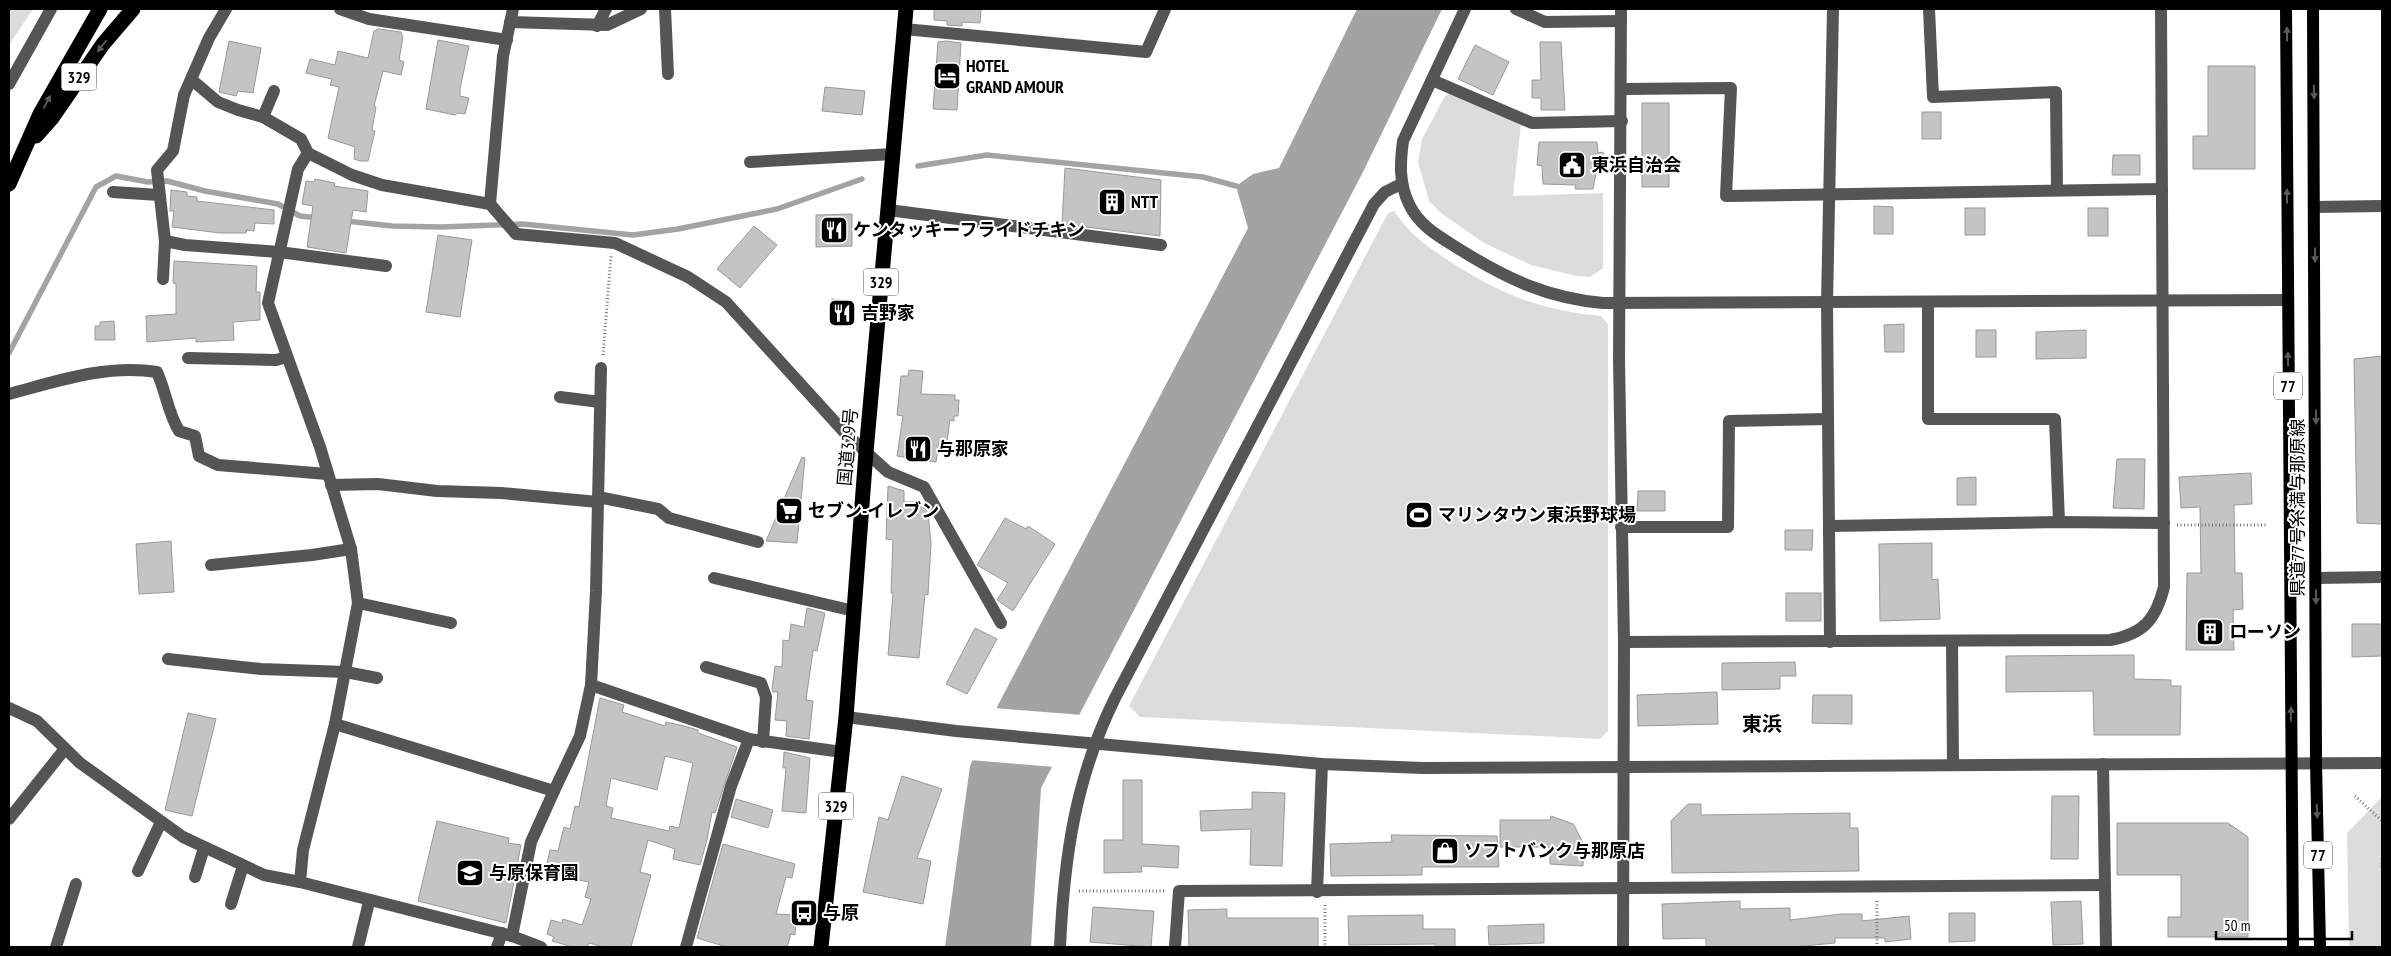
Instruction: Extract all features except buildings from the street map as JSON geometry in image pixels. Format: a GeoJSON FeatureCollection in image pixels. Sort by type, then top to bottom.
{"type":"FeatureCollection","features":[{"type":"Feature","properties":{"kind":"highway","name":"329"},"geometry":{"type":"LineString","coordinates":[[9,184],[40,114],[100,9]]}},
{"type":"Feature","properties":{"kind":"highway","name":"329"},"geometry":{"type":"LineString","coordinates":[[27,147],[52,118],[104,44],[133,9]]}},
{"type":"Feature","properties":{"kind":"highway","name":"国道329号"},"geometry":{"type":"LineString","coordinates":[[821,947],[846,717],[866,452],[906,9]]}},
{"type":"Feature","properties":{"kind":"main road","name":"県道77号糸満与那原線"},"geometry":{"type":"LineString","coordinates":[[2286,9],[2287,300],[2291,577],[2290,763],[2293,947]]}},
{"type":"Feature","properties":{"kind":"main road","name":"県道77号糸満与那原線"},"geometry":{"type":"LineString","coordinates":[[2313,9],[2316,763],[2320,947]]}},
{"type":"Feature","properties":{"kind":"street"},"geometry":{"type":"LineString","coordinates":[[9,84],[51,9]]}},
{"type":"Feature","properties":{"kind":"street"},"geometry":{"type":"LineString","coordinates":[[163,279],[165,241],[159,196],[158,170],[173,151],[184,95],[209,38],[226,9]]}},
{"type":"Feature","properties":{"kind":"street"},"geometry":{"type":"LineString","coordinates":[[340,9],[369,19],[506,40]]}},
{"type":"Feature","properties":{"kind":"street"},"geometry":{"type":"LineString","coordinates":[[490,204],[503,56],[513,9]]}},
{"type":"Feature","properties":{"kind":"street"},"geometry":{"type":"LineString","coordinates":[[597,26],[606,9]]}},
{"type":"Feature","properties":{"kind":"street"},"geometry":{"type":"LineString","coordinates":[[510,22],[607,26],[641,9]]}},
{"type":"Feature","properties":{"kind":"street"},"geometry":{"type":"LineString","coordinates":[[665,9],[668,74]]}},
{"type":"Feature","properties":{"kind":"street"},"geometry":{"type":"LineString","coordinates":[[904,29],[1146,52],[1165,9]]}},
{"type":"Feature","properties":{"kind":"street"},"geometry":{"type":"LineString","coordinates":[[1465,9],[1403,141],[1400,164],[1401,184],[1409,206],[1422,223],[1436,235],[1492,270],[1523,285],[1549,294],[1581,301],[1620,304],[2287,300]]}},
{"type":"Feature","properties":{"kind":"street"},"geometry":{"type":"LineString","coordinates":[[1516,9],[1545,22],[1621,15],[1621,527],[1624,642],[1623,947]]}},
{"type":"Feature","properties":{"kind":"street"},"geometry":{"type":"LineString","coordinates":[[1830,642],[1831,526],[1827,303],[1833,9]]}},
{"type":"Feature","properties":{"kind":"street"},"geometry":{"type":"LineString","coordinates":[[1929,9],[1933,96],[2056,92],[2057,190]]}},
{"type":"Feature","properties":{"kind":"street"},"geometry":{"type":"LineString","coordinates":[[1624,642],[2110,640],[2126,638],[2149,622],[2159,608],[2164,586],[2170,524],[2162,301],[2161,9]]}},
{"type":"Feature","properties":{"kind":"street"},"geometry":{"type":"LineString","coordinates":[[192,80],[218,102],[263,117],[301,139],[308,153],[352,175],[382,185],[490,204],[516,234],[612,243],[634,251],[688,277],[726,302],[748,324],[819,406],[866,452],[888,472],[924,487],[1001,623]]}},
{"type":"Feature","properties":{"kind":"street"},"geometry":{"type":"LineString","coordinates":[[1432,80],[1532,123],[1622,121]]}},
{"type":"Feature","properties":{"kind":"street"},"geometry":{"type":"LineString","coordinates":[[1622,89],[1731,88],[1726,196],[2162,189]]}},
{"type":"Feature","properties":{"kind":"street"},"geometry":{"type":"LineString","coordinates":[[263,117],[274,91]]}},
{"type":"Feature","properties":{"kind":"street"},"geometry":{"type":"LineString","coordinates":[[300,882],[303,850],[335,724],[358,603],[351,549],[320,447],[268,303],[298,169],[308,153]]}},
{"type":"Feature","properties":{"kind":"street"},"geometry":{"type":"LineString","coordinates":[[750,162],[893,154]]}},
{"type":"Feature","properties":{"kind":"street"},"geometry":{"type":"LineString","coordinates":[[1060,947],[1068,844],[1094,742],[1115,698],[1374,204],[1385,192],[1401,184]]}},
{"type":"Feature","properties":{"kind":"street"},"geometry":{"type":"LineString","coordinates":[[113,192],[159,196]]}},
{"type":"Feature","properties":{"kind":"street"},"geometry":{"type":"LineString","coordinates":[[2315,207],[2382,206]]}},
{"type":"Feature","properties":{"kind":"street"},"geometry":{"type":"LineString","coordinates":[[888,210],[1160,245]]}},
{"type":"Feature","properties":{"kind":"street"},"geometry":{"type":"LineString","coordinates":[[165,241],[185,245],[279,252],[386,266]]}},
{"type":"Feature","properties":{"kind":"street"},"geometry":{"type":"LineString","coordinates":[[1928,302],[1928,419],[2055,419],[2059,522]]}},
{"type":"Feature","properties":{"kind":"street"},"geometry":{"type":"LineString","coordinates":[[188,358],[276,360],[287,357]]}},
{"type":"Feature","properties":{"kind":"street"},"geometry":{"type":"LineString","coordinates":[[497,947],[507,935],[532,842],[580,736],[591,686],[601,368]]}},
{"type":"Feature","properties":{"kind":"street"},"geometry":{"type":"LineString","coordinates":[[9,394],[73,377],[134,369],[157,372],[163,386],[171,418],[180,431],[195,436],[199,456],[218,465],[329,480],[437,491],[501,493],[598,500],[658,509],[669,518],[758,542]]}},
{"type":"Feature","properties":{"kind":"street"},"geometry":{"type":"LineString","coordinates":[[560,397],[600,402]]}},
{"type":"Feature","properties":{"kind":"street"},"geometry":{"type":"LineString","coordinates":[[1621,527],[1728,527],[1729,420],[1828,419]]}},
{"type":"Feature","properties":{"kind":"street"},"geometry":{"type":"LineString","coordinates":[[1831,526],[2059,522],[2170,524]]}},
{"type":"Feature","properties":{"kind":"street"},"geometry":{"type":"LineString","coordinates":[[211,565],[312,555],[351,549]]}},
{"type":"Feature","properties":{"kind":"street"},"geometry":{"type":"LineString","coordinates":[[2316,578],[2382,577]]}},
{"type":"Feature","properties":{"kind":"street"},"geometry":{"type":"LineString","coordinates":[[714,578],[854,611]]}},
{"type":"Feature","properties":{"kind":"street"},"geometry":{"type":"LineString","coordinates":[[358,603],[451,623]]}},
{"type":"Feature","properties":{"kind":"street"},"geometry":{"type":"LineString","coordinates":[[1952,642],[1952,765]]}},
{"type":"Feature","properties":{"kind":"street"},"geometry":{"type":"LineString","coordinates":[[168,659],[261,668],[346,672],[377,678]]}},
{"type":"Feature","properties":{"kind":"street"},"geometry":{"type":"LineString","coordinates":[[706,667],[762,683],[766,697],[763,742]]}},
{"type":"Feature","properties":{"kind":"street"},"geometry":{"type":"LineString","coordinates":[[591,686],[749,739],[842,752]]}},
{"type":"Feature","properties":{"kind":"street"},"geometry":{"type":"LineString","coordinates":[[9,708],[38,721],[64,750],[161,822],[204,848],[264,876],[300,882],[369,902],[507,935],[541,947]]}},
{"type":"Feature","properties":{"kind":"street"},"geometry":{"type":"LineString","coordinates":[[846,717],[956,730],[1322,764],[1470,769],[2382,763]]}},
{"type":"Feature","properties":{"kind":"street"},"geometry":{"type":"LineString","coordinates":[[335,724],[554,791]]}},
{"type":"Feature","properties":{"kind":"street"},"geometry":{"type":"LineString","coordinates":[[686,947],[732,786],[749,739]]}},
{"type":"Feature","properties":{"kind":"street"},"geometry":{"type":"LineString","coordinates":[[9,819],[64,750]]}},
{"type":"Feature","properties":{"kind":"street"},"geometry":{"type":"LineString","coordinates":[[1321,892],[1322,764]]}},
{"type":"Feature","properties":{"kind":"street"},"geometry":{"type":"LineString","coordinates":[[2103,764],[2106,947]]}},
{"type":"Feature","properties":{"kind":"street"},"geometry":{"type":"LineString","coordinates":[[138,871],[161,822]]}},
{"type":"Feature","properties":{"kind":"street"},"geometry":{"type":"LineString","coordinates":[[195,877],[204,848]]}},
{"type":"Feature","properties":{"kind":"street"},"geometry":{"type":"LineString","coordinates":[[231,904],[243,866]]}},
{"type":"Feature","properties":{"kind":"street"},"geometry":{"type":"LineString","coordinates":[[56,947],[76,884]]}},
{"type":"Feature","properties":{"kind":"street"},"geometry":{"type":"LineString","coordinates":[[1175,947],[1179,891],[1321,892],[2105,885]]}},
{"type":"Feature","properties":{"kind":"street"},"geometry":{"type":"LineString","coordinates":[[358,947],[369,902]]}},
{"type":"Feature","properties":{"kind":"path"},"geometry":{"type":"LineString","coordinates":[[601,368],[612,243]]}},
{"type":"Feature","properties":{"kind":"path"},"geometry":{"type":"LineString","coordinates":[[2170,524],[2268,525]]}},
{"type":"Feature","properties":{"kind":"path"},"geometry":{"type":"LineString","coordinates":[[2355,796],[2382,820]]}},
{"type":"Feature","properties":{"kind":"path"},"geometry":{"type":"LineString","coordinates":[[2382,859],[2382,867]]}},
{"type":"Feature","properties":{"kind":"path"},"geometry":{"type":"LineString","coordinates":[[1877,888],[1877,947]]}},
{"type":"Feature","properties":{"kind":"path"},"geometry":{"type":"LineString","coordinates":[[1079,890],[1179,891]]}},
{"type":"Feature","properties":{"kind":"path"},"geometry":{"type":"LineString","coordinates":[[1321,892],[1325,947]]}},
{"type":"Feature","properties":{"kind":"shaded area"},"geometry":{"type":"Polygon","coordinates":[[[9,9],[33,9],[9,45],[9,9]]]}},
{"type":"Feature","properties":{"kind":"shaded area"},"geometry":{"type":"Polygon","coordinates":[[[1357,9],[1442,9],[1363,172],[1041,788],[1031,947],[945,947],[970,766],[998,705],[1248,228],[1236,186],[1253,174],[1279,168],[1357,9]]]}},
{"type":"Feature","properties":{"kind":"shaded area"},"geometry":{"type":"Polygon","coordinates":[[[1453,93],[1521,124],[1513,196],[1603,193],[1603,268],[1590,277],[1576,276],[1531,265],[1484,243],[1441,213],[1429,201],[1418,162],[1422,139],[1445,96],[1453,93]]]}},
{"type":"Feature","properties":{"kind":"shaded area","name":"マリンタウン東浜野球場"},"geometry":{"type":"Polygon","coordinates":[[[1394,211],[1400,220],[1429,247],[1490,285],[1524,300],[1560,310],[1601,316],[1608,324],[1608,731],[1600,739],[1140,717],[1129,706],[1388,213],[1394,211]]]}},
{"type":"Feature","properties":{"kind":"shaded area"},"geometry":{"type":"Polygon","coordinates":[[[2382,797],[2382,947],[2349,947],[2347,833],[2382,797]]]}},
{"type":"Feature","properties":{"kind":"pier"},"geometry":{"type":"Polygon","coordinates":[[[994,708],[1082,715],[1055,767],[970,760],[994,708]]]}},
{"type":"Feature","properties":{"kind":"waterway"},"geometry":{"type":"LineString","coordinates":[[918,166],[987,155],[1203,177],[1236,186]]}},
{"type":"Feature","properties":{"kind":"waterway"},"geometry":{"type":"LineString","coordinates":[[9,353],[96,187],[116,176],[148,182],[167,181],[205,191],[278,204],[300,216],[319,218]]}},
{"type":"Feature","properties":{"kind":"waterway"},"geometry":{"type":"LineString","coordinates":[[346,221],[392,226],[441,227],[523,224],[633,235],[678,229],[777,209],[862,179]]}},
{"type":"Feature","properties":{"kind":"place","name":"HOTEL GRAND AMOUR"},"geometry":{"type":"Point","coordinates":[947,76]}},
{"type":"Feature","properties":{"kind":"place","name":"東浜自治会"},"geometry":{"type":"Point","coordinates":[1572,165]}},
{"type":"Feature","properties":{"kind":"place","name":"NTT"},"geometry":{"type":"Point","coordinates":[1112,202]}},
{"type":"Feature","properties":{"kind":"place","name":"ケンタッキーフライドチキン"},"geometry":{"type":"Point","coordinates":[834,230]}},
{"type":"Feature","properties":{"kind":"place","name":"吉野家"},"geometry":{"type":"Point","coordinates":[842,313]}},
{"type":"Feature","properties":{"kind":"place","name":"与那原家"},"geometry":{"type":"Point","coordinates":[918,449]}},
{"type":"Feature","properties":{"kind":"place","name":"セブン-イレブン"},"geometry":{"type":"Point","coordinates":[789,511]}},
{"type":"Feature","properties":{"kind":"place","name":"マリンタウン東浜野球場"},"geometry":{"type":"Point","coordinates":[1419,515]}},
{"type":"Feature","properties":{"kind":"place","name":"ローソン"},"geometry":{"type":"Point","coordinates":[2210,632]}},
{"type":"Feature","properties":{"kind":"place","name":"ソフトバンク与那原店"},"geometry":{"type":"Point","coordinates":[1445,851]}},
{"type":"Feature","properties":{"kind":"place","name":"与原保育園"},"geometry":{"type":"Point","coordinates":[470,873]}},
{"type":"Feature","properties":{"kind":"place","name":"与原"},"geometry":{"type":"Point","coordinates":[804,913]}},
{"type":"Feature","properties":{"kind":"district","name":"東浜"},"geometry":{"type":"Point","coordinates":[1762,724]}}]}
